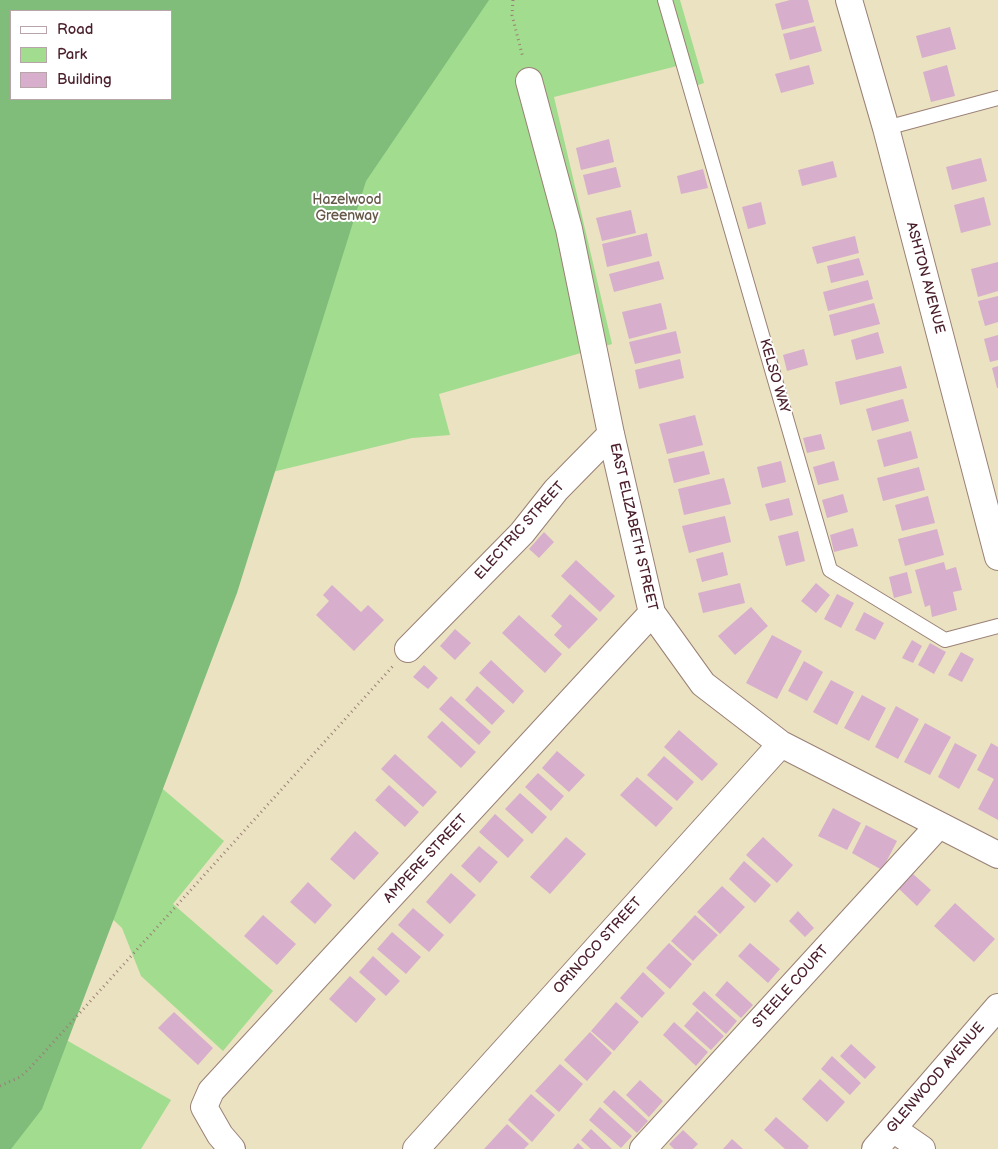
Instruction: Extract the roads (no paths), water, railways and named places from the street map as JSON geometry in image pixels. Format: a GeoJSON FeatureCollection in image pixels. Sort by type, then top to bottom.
{"type":"FeatureCollection","features":[{"type":"Feature","properties":{"kind":"street","name":"ASHTON AVENUE"},"geometry":{"type":"LineString","coordinates":[[849,0],[886,128],[998,556]]}},
{"type":"Feature","properties":{"kind":"street","name":"EAST ELIZABETH STREET"},"geometry":{"type":"LineString","coordinates":[[529,81],[569,229],[610,434],[652,613],[703,684],[781,744],[998,856]]}},
{"type":"Feature","properties":{"kind":"street","name":"ELECTRIC STREET"},"geometry":{"type":"LineString","coordinates":[[408,649],[522,533],[556,490],[610,434]]}},
{"type":"Feature","properties":{"kind":"street","name":"AMPERE STREET"},"geometry":{"type":"LineString","coordinates":[[232,1149],[220,1135],[204,1107],[211,1091],[652,613]]}},
{"type":"Feature","properties":{"kind":"street","name":"ORINOCO STREET"},"geometry":{"type":"LineString","coordinates":[[416,1149],[781,744]]}},
{"type":"Feature","properties":{"kind":"street","name":"STEELE COURT"},"geometry":{"type":"LineString","coordinates":[[643,1149],[939,825]]}},
{"type":"Feature","properties":{"kind":"street","name":"GLENWOOD AVENUE"},"geometry":{"type":"LineString","coordinates":[[874,1149],[996,1013]]}},
{"type":"Feature","properties":{"kind":"street"},"geometry":{"type":"LineString","coordinates":[[893,1129],[922,1149]]}},
{"type":"Feature","properties":{"kind":"lane","name":"KELSO WAY"},"geometry":{"type":"LineString","coordinates":[[666,0],[830,570],[944,640],[998,626]]}},
{"type":"Feature","properties":{"kind":"lane"},"geometry":{"type":"LineString","coordinates":[[886,128],[998,98]]}},
{"type":"Feature","properties":{"kind":"park label","name":"Hazelwood Greenway"},"geometry":{"type":"Point","coordinates":[347,208]}}]}
